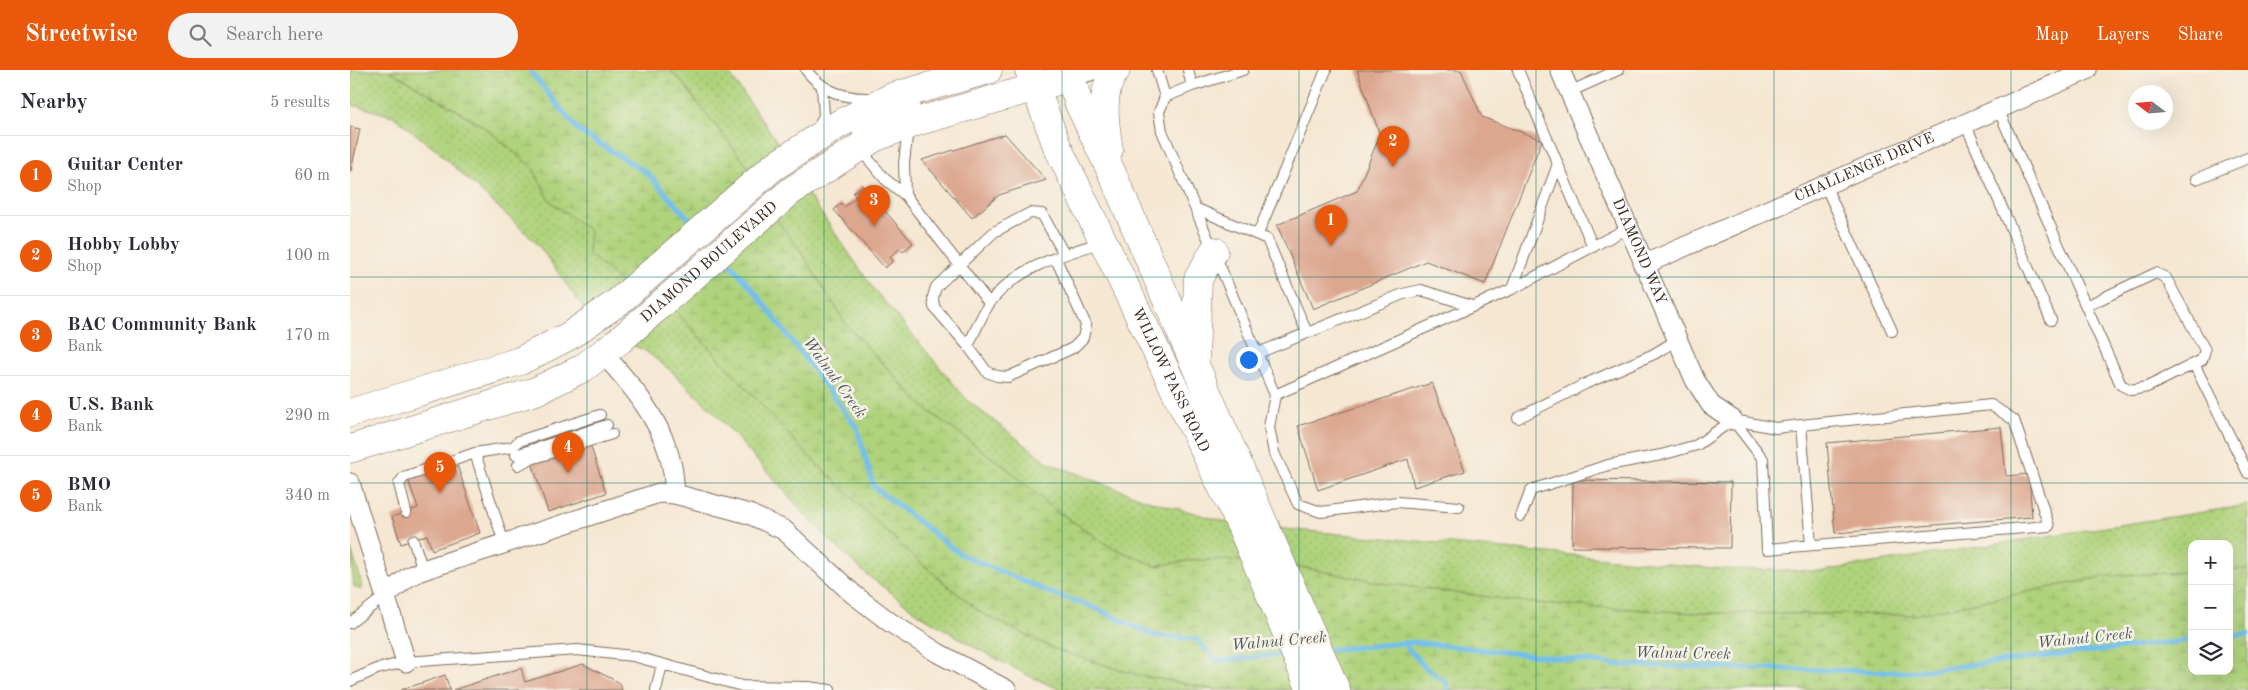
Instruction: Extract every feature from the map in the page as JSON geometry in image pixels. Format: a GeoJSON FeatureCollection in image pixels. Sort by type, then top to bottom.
{"type":"FeatureCollection","features":[{"type":"Feature","properties":{"kind":"main road","name":"DIAMOND BOULEVARD"},"geometry":{"type":"LineString","coordinates":[[350,413],[520,361],[569,336],[618,302],[773,167],[839,124],[902,94],[952,76],[988,70]]}},
{"type":"Feature","properties":{"kind":"main road"},"geometry":{"type":"LineString","coordinates":[[1111,171],[1105,120],[1110,77],[1116,70]]}},
{"type":"Feature","properties":{"kind":"main road","name":"DIAMOND BOULEVARD"},"geometry":{"type":"LineString","coordinates":[[350,450],[536,391],[583,368],[638,324],[791,191],[874,138],[1033,79],[1078,72]]}},
{"type":"Feature","properties":{"kind":"main road","name":"WILLOW PASS ROAD"},"geometry":{"type":"LineString","coordinates":[[1078,72],[1079,104],[1111,171],[1194,364],[1311,690]]}},
{"type":"Feature","properties":{"kind":"main road","name":"WILLOW PASS ROAD"},"geometry":{"type":"LineString","coordinates":[[1033,79],[1057,146],[1104,242],[1336,690]]}},
{"type":"Feature","properties":{"kind":"main road"},"geometry":{"type":"LineString","coordinates":[[1194,364],[1198,279],[1214,251]]}},
{"type":"Feature","properties":{"kind":"street","name":"DIAMOND WAY"},"geometry":{"type":"LineString","coordinates":[[1560,70],[1643,265],[1695,380],[1711,405],[1733,420]]}},
{"type":"Feature","properties":{"kind":"street","name":"CHALLENGE DRIVE"},"geometry":{"type":"LineString","coordinates":[[1643,265],[2087,70]]}},
{"type":"Feature","properties":{"kind":"street"},"geometry":{"type":"LineString","coordinates":[[863,145],[863,134],[867,127],[907,104],[902,94]]}},
{"type":"Feature","properties":{"kind":"street"},"geometry":{"type":"LineString","coordinates":[[602,353],[623,375],[662,435],[672,467],[675,494]]}},
{"type":"Feature","properties":{"kind":"street"},"geometry":{"type":"LineString","coordinates":[[350,483],[406,662]]}},
{"type":"Feature","properties":{"kind":"street"},"geometry":{"type":"LineString","coordinates":[[386,596],[408,577],[424,570],[658,493],[675,494],[749,514],[784,530],[801,544],[840,583],[891,623],[938,653],[1007,690]]}},
{"type":"Feature","properties":{"kind":"lane"},"geometry":{"type":"LineString","coordinates":[[806,70],[822,87],[836,94],[856,99],[902,94]]}},
{"type":"Feature","properties":{"kind":"lane"},"geometry":{"type":"LineString","coordinates":[[1157,70],[1165,97],[1159,112],[1162,131],[1275,395],[1269,427],[1274,453],[1298,504],[1321,512],[1397,502],[1459,507]]}},
{"type":"Feature","properties":{"kind":"lane"},"geometry":{"type":"LineString","coordinates":[[1188,70],[1192,86]]}},
{"type":"Feature","properties":{"kind":"lane"},"geometry":{"type":"LineString","coordinates":[[1165,97],[1192,86],[1243,70]]}},
{"type":"Feature","properties":{"kind":"lane"},"geometry":{"type":"LineString","coordinates":[[1258,234],[1326,70]]}},
{"type":"Feature","properties":{"kind":"lane"},"geometry":{"type":"LineString","coordinates":[[1518,70],[1593,247]]}},
{"type":"Feature","properties":{"kind":"lane"},"geometry":{"type":"LineString","coordinates":[[1569,92],[1618,70]]}},
{"type":"Feature","properties":{"kind":"lane"},"geometry":{"type":"LineString","coordinates":[[814,141],[824,115],[822,87]]}},
{"type":"Feature","properties":{"kind":"lane"},"geometry":{"type":"LineString","coordinates":[[1998,109],[2121,385],[2130,390],[2147,386],[2202,360],[2205,350],[2166,278],[2156,273],[2086,306]]}},
{"type":"Feature","properties":{"kind":"lane"},"geometry":{"type":"LineString","coordinates":[[1965,123],[2051,320]]}},
{"type":"Feature","properties":{"kind":"lane"},"geometry":{"type":"LineString","coordinates":[[904,195],[904,163],[908,125]]}},
{"type":"Feature","properties":{"kind":"lane"},"geometry":{"type":"LineString","coordinates":[[863,145],[869,160],[904,195],[990,304]]}},
{"type":"Feature","properties":{"kind":"lane"},"geometry":{"type":"LineString","coordinates":[[2196,179],[2248,158]]}},
{"type":"Feature","properties":{"kind":"lane"},"geometry":{"type":"LineString","coordinates":[[1512,289],[1558,164]]}},
{"type":"Feature","properties":{"kind":"lane"},"geometry":{"type":"LineString","coordinates":[[1825,185],[1892,331]]}},
{"type":"Feature","properties":{"kind":"lane"},"geometry":{"type":"LineString","coordinates":[[1196,208],[1267,239],[1306,333]]}},
{"type":"Feature","properties":{"kind":"lane"},"geometry":{"type":"LineString","coordinates":[[1030,213],[1042,214],[1086,325],[1083,338],[1073,348],[1008,377],[997,376],[987,372],[968,346],[934,307],[933,297],[936,287],[959,265],[994,232],[1030,213]]}},
{"type":"Feature","properties":{"kind":"lane"},"geometry":{"type":"LineString","coordinates":[[1275,395],[1512,289],[1628,228]]}},
{"type":"Feature","properties":{"kind":"lane"},"geometry":{"type":"LineString","coordinates":[[968,346],[990,304],[1016,277],[1060,256],[1104,242]]}},
{"type":"Feature","properties":{"kind":"lane"},"geometry":{"type":"LineString","coordinates":[[1258,353],[1403,294],[1422,290],[1472,306]]}},
{"type":"Feature","properties":{"kind":"lane"},"geometry":{"type":"LineString","coordinates":[[1518,418],[1584,384],[1654,354],[1677,340]]}},
{"type":"Feature","properties":{"kind":"lane"},"geometry":{"type":"LineString","coordinates":[[2194,364],[2248,473]]}},
{"type":"Feature","properties":{"kind":"lane"},"geometry":{"type":"LineString","coordinates":[[1521,516],[1531,490],[1608,465],[1661,455],[1697,445],[1733,420],[1776,428],[1991,405],[2014,420],[2049,526],[1767,549],[1763,458],[1733,420]]}},
{"type":"Feature","properties":{"kind":"lane"},"geometry":{"type":"LineString","coordinates":[[516,456],[519,441],[600,416]]}},
{"type":"Feature","properties":{"kind":"lane"},"geometry":{"type":"LineString","coordinates":[[1802,425],[1811,545]]}},
{"type":"Feature","properties":{"kind":"lane"},"geometry":{"type":"LineString","coordinates":[[406,512],[399,484],[404,477],[475,453],[516,456],[528,460],[610,430]]}},
{"type":"Feature","properties":{"kind":"lane"},"geometry":{"type":"LineString","coordinates":[[475,453],[504,543]]}},
{"type":"Feature","properties":{"kind":"lane"},"geometry":{"type":"LineString","coordinates":[[413,540],[424,570]]}},
{"type":"Feature","properties":{"kind":"lane"},"geometry":{"type":"LineString","coordinates":[[350,623],[386,596]]}},
{"type":"Feature","properties":{"kind":"lane"},"geometry":{"type":"LineString","coordinates":[[350,681],[377,669],[406,662],[577,650],[633,656],[742,686],[808,687],[830,690]]}},
{"type":"Feature","properties":{"kind":"lane"},"geometry":{"type":"LineString","coordinates":[[656,690],[662,664]]}},
{"type":"Feature","properties":{"kind":"green space"},"geometry":{"type":"Polygon","coordinates":[[[350,70],[389,70],[483,126],[533,168],[550,201],[591,231],[611,272],[631,291],[592,320],[536,242],[437,151],[393,116],[350,104],[350,70]]]}},
{"type":"Feature","properties":{"kind":"green space"},"geometry":{"type":"Polygon","coordinates":[[[389,70],[669,70],[680,80],[758,180],[631,291],[588,254],[590,231],[550,201],[533,168],[483,126],[389,70]]]}},
{"type":"Feature","properties":{"kind":"green space"},"geometry":{"type":"Polygon","coordinates":[[[669,70],[727,70],[788,157],[758,180],[680,80],[669,70]]]}},
{"type":"Feature","properties":{"kind":"green space"},"geometry":{"type":"Polygon","coordinates":[[[801,184],[873,288],[968,401],[1049,463],[1147,500],[1241,526],[1256,561],[1194,560],[1156,566],[1111,547],[1054,509],[1005,467],[923,407],[845,323],[800,250],[769,210],[801,184]]]}},
{"type":"Feature","properties":{"kind":"green space"},"geometry":{"type":"Polygon","coordinates":[[[769,210],[800,250],[845,323],[923,407],[1005,467],[1054,509],[1111,547],[1156,566],[1194,560],[1256,561],[1311,690],[1217,690],[1134,674],[1054,649],[980,612],[909,553],[800,447],[666,300],[769,210]]]}},
{"type":"Feature","properties":{"kind":"green space"},"geometry":{"type":"Polygon","coordinates":[[[666,300],[800,447],[909,553],[980,612],[1054,649],[1134,674],[1217,690],[1061,690],[1027,675],[974,647],[919,614],[866,574],[817,528],[713,411],[670,370],[644,350],[620,340],[666,300]]]}},
{"type":"Feature","properties":{"kind":"green space"},"geometry":{"type":"Polygon","coordinates":[[[2248,505],[2248,569],[2233,570],[2233,540],[2188,540],[2188,572],[2107,576],[1915,615],[1694,613],[1533,603],[1382,583],[1280,563],[1264,527],[1724,569],[1822,571],[2248,505]]]}},
{"type":"Feature","properties":{"kind":"green space"},"geometry":{"type":"Polygon","coordinates":[[[350,546],[360,577],[362,590],[354,587],[350,546]]]}},
{"type":"Feature","properties":{"kind":"green space"},"geometry":{"type":"Polygon","coordinates":[[[1280,563],[1382,583],[1533,603],[1694,613],[1914,615],[2107,576],[2188,572],[2188,675],[2233,675],[2233,570],[2248,569],[2248,690],[1336,690],[1280,563]]]}},
{"type":"Feature","properties":{"kind":"building"},"geometry":{"type":"Polygon","coordinates":[[[1357,70],[1461,70],[1482,117],[1542,140],[1485,284],[1426,261],[1313,309],[1277,225],[1357,191],[1380,135],[1357,70]]]}},
{"type":"Feature","properties":{"kind":"building"},"geometry":{"type":"Polygon","coordinates":[[[350,127],[360,129],[351,171],[350,171],[350,127]]]}},
{"type":"Feature","properties":{"kind":"building"},"geometry":{"type":"Polygon","coordinates":[[[1005,134],[1046,180],[999,195],[972,218],[922,160],[1005,134]]]}},
{"type":"Feature","properties":{"kind":"building"},"geometry":{"type":"Polygon","coordinates":[[[862,185],[913,243],[903,252],[900,248],[890,257],[893,261],[885,268],[834,210],[841,203],[844,207],[856,197],[853,193],[862,185]]]}},
{"type":"Feature","properties":{"kind":"building"},"geometry":{"type":"Polygon","coordinates":[[[1432,383],[1465,471],[1414,487],[1408,459],[1318,490],[1298,426],[1432,383]]]}},
{"type":"Feature","properties":{"kind":"building"},"geometry":{"type":"Polygon","coordinates":[[[2001,427],[2006,476],[2029,474],[2032,517],[1835,533],[1827,443],[2001,427]]]}},
{"type":"Feature","properties":{"kind":"building"},"geometry":{"type":"Polygon","coordinates":[[[590,444],[606,493],[548,512],[528,450],[590,444]]]}},
{"type":"Feature","properties":{"kind":"building"},"geometry":{"type":"Polygon","coordinates":[[[456,462],[480,533],[432,550],[427,535],[401,544],[392,517],[418,508],[408,479],[456,462]]]}},
{"type":"Feature","properties":{"kind":"building"},"geometry":{"type":"Polygon","coordinates":[[[1573,480],[1731,482],[1730,548],[1572,547],[1573,480]]]}},
{"type":"Feature","properties":{"kind":"building"},"geometry":{"type":"Polygon","coordinates":[[[583,664],[620,683],[622,690],[453,690],[521,668],[525,682],[583,664]]]}},
{"type":"Feature","properties":{"kind":"building"},"geometry":{"type":"Polygon","coordinates":[[[445,675],[450,690],[401,690],[445,675]]]}},
{"type":"Feature","properties":{"kind":"waterway","name":"Walnut Creek"},"geometry":{"type":"LineString","coordinates":[[529,70],[579,131],[647,173],[694,224]]}},
{"type":"Feature","properties":{"kind":"waterway","name":"Walnut Creek"},"geometry":{"type":"LineString","coordinates":[[725,258],[755,292],[857,428],[874,487],[960,554],[1051,593],[1093,607],[1155,636],[1196,639],[1217,661],[1287,654]]}},
{"type":"Feature","properties":{"kind":"waterway","name":"Walnut Creek"},"geometry":{"type":"LineString","coordinates":[[2233,636],[2248,634]]}},
{"type":"Feature","properties":{"kind":"waterway","name":"Walnut Creek"},"geometry":{"type":"LineString","coordinates":[[1328,650],[1413,642],[1621,665],[1908,672],[2188,640]]}},
{"type":"Feature","properties":{"kind":"waterway"},"geometry":{"type":"LineString","coordinates":[[1403,643],[1427,669],[1447,683],[1447,690]]}},
{"type":"Feature","properties":{"kind":"place","name":"Hobby Lobby"},"geometry":{"type":"Point","coordinates":[1393,167]}},
{"type":"Feature","properties":{"kind":"place","name":"BAC Community Bank"},"geometry":{"type":"Point","coordinates":[874,226]}},
{"type":"Feature","properties":{"kind":"place","name":"Guitar Center"},"geometry":{"type":"Point","coordinates":[1331,246]}},
{"type":"Feature","properties":{"kind":"place","name":"U.S. Bank"},"geometry":{"type":"Point","coordinates":[568,473]}},
{"type":"Feature","properties":{"kind":"place","name":"BMO"},"geometry":{"type":"Point","coordinates":[440,493]}}]}
